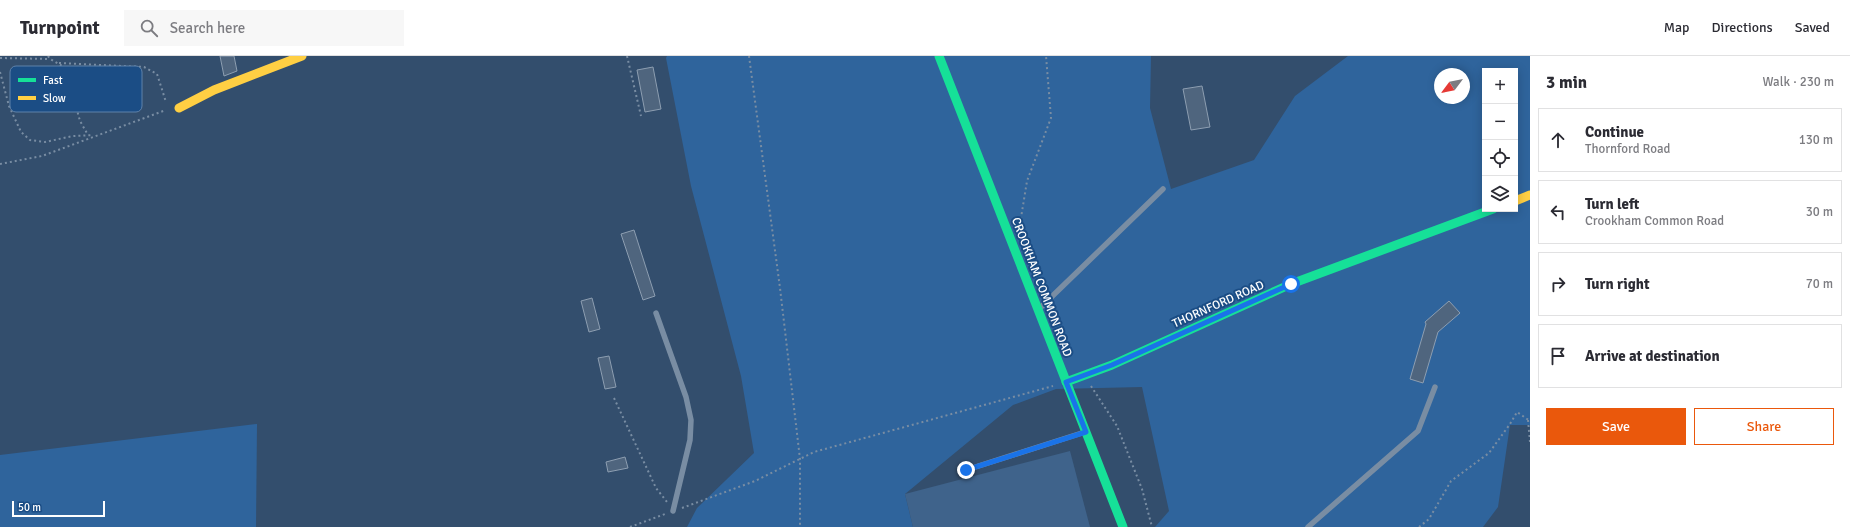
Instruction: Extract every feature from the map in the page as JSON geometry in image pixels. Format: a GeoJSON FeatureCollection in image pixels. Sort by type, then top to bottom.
{"type":"FeatureCollection","features":[{"type":"Feature","properties":{"kind":"street"},"geometry":{"type":"LineString","coordinates":[[179,108],[214,90],[302,56]]}},
{"type":"Feature","properties":{"kind":"street","name":"CROOKHAM COMMON ROAD"},"geometry":{"type":"LineString","coordinates":[[939,56],[1123,527]]}},
{"type":"Feature","properties":{"kind":"street"},"geometry":{"type":"LineString","coordinates":[[1518,200],[1530,195]]}},
{"type":"Feature","properties":{"kind":"street","name":"THORNFORD ROAD"},"geometry":{"type":"LineString","coordinates":[[1066,382],[1112,365],[1291,284],[1485,212]]}},
{"type":"Feature","properties":{"kind":"lane"},"geometry":{"type":"LineString","coordinates":[[1038,310],[1163,189]]}},
{"type":"Feature","properties":{"kind":"lane"},"geometry":{"type":"LineString","coordinates":[[656,313],[686,397],[691,420],[690,440],[673,511]]}},
{"type":"Feature","properties":{"kind":"lane"},"geometry":{"type":"LineString","coordinates":[[1308,527],[1418,431],[1435,387]]}},
{"type":"Feature","properties":{"kind":"lane"},"geometry":{"type":"LineString","coordinates":[[966,470],[1086,432]]}},
{"type":"Feature","properties":{"kind":"path"},"geometry":{"type":"LineString","coordinates":[[627,56],[641,116]]}},
{"type":"Feature","properties":{"kind":"path"},"geometry":{"type":"LineString","coordinates":[[748,56],[780,288],[800,459],[800,527]]}},
{"type":"Feature","properties":{"kind":"path"},"geometry":{"type":"LineString","coordinates":[[1019,227],[1027,181],[1051,118],[1046,56]]}},
{"type":"Feature","properties":{"kind":"path"},"geometry":{"type":"LineString","coordinates":[[0,58],[49,57],[64,66]]}},
{"type":"Feature","properties":{"kind":"path"},"geometry":{"type":"LineString","coordinates":[[59,63],[110,66]]}},
{"type":"Feature","properties":{"kind":"path"},"geometry":{"type":"LineString","coordinates":[[0,164],[42,156],[168,109],[157,74],[142,68]]}},
{"type":"Feature","properties":{"kind":"path"},"geometry":{"type":"LineString","coordinates":[[0,72],[10,108]]}},
{"type":"Feature","properties":{"kind":"path"},"geometry":{"type":"LineString","coordinates":[[12,112],[21,132],[30,140],[45,142],[73,136],[97,135]]}},
{"type":"Feature","properties":{"kind":"path"},"geometry":{"type":"LineString","coordinates":[[77,112],[88,135]]}},
{"type":"Feature","properties":{"kind":"path"},"geometry":{"type":"LineString","coordinates":[[1084,376],[1117,426],[1142,489],[1152,527]]}},
{"type":"Feature","properties":{"kind":"path"},"geometry":{"type":"LineString","coordinates":[[630,527],[755,481],[814,452],[1066,382]]}},
{"type":"Feature","properties":{"kind":"path"},"geometry":{"type":"LineString","coordinates":[[614,398],[656,488],[673,511]]}},
{"type":"Feature","properties":{"kind":"path"},"geometry":{"type":"LineString","coordinates":[[1419,527],[1429,518],[1451,481],[1489,453],[1517,412],[1529,420],[1530,442]]}},
{"type":"Feature","properties":{"kind":"shaded area"},"geometry":{"type":"Polygon","coordinates":[[[667,56],[1151,56],[1150,108],[1171,189],[1254,160],[1295,96],[1348,56],[1530,56],[1530,425],[1510,425],[1498,507],[1483,527],[1155,527],[1169,511],[1142,387],[1056,389],[1013,405],[905,494],[913,527],[687,527],[697,508],[754,453],[741,376],[691,186],[666,58],[667,56]]]}},
{"type":"Feature","properties":{"kind":"shaded area"},"geometry":{"type":"Polygon","coordinates":[[[257,424],[256,527],[0,527],[0,455],[257,424]]]}},
{"type":"Feature","properties":{"kind":"shaded area"},"geometry":{"type":"Polygon","coordinates":[[[1070,451],[1090,527],[913,527],[905,494],[1070,451]]]}},
{"type":"Feature","properties":{"kind":"building"},"geometry":{"type":"Polygon","coordinates":[[[220,56],[234,56],[237,71],[224,76],[220,56]]]}},
{"type":"Feature","properties":{"kind":"building"},"geometry":{"type":"Polygon","coordinates":[[[653,67],[661,109],[645,112],[637,70],[653,67]]]}},
{"type":"Feature","properties":{"kind":"building"},"geometry":{"type":"Polygon","coordinates":[[[1202,86],[1210,127],[1191,130],[1183,89],[1202,86]]]}},
{"type":"Feature","properties":{"kind":"building"},"geometry":{"type":"Polygon","coordinates":[[[634,230],[655,296],[643,300],[621,234],[634,230]]]}},
{"type":"Feature","properties":{"kind":"building"},"geometry":{"type":"Polygon","coordinates":[[[592,298],[600,329],[589,332],[581,301],[592,298]]]}},
{"type":"Feature","properties":{"kind":"building"},"geometry":{"type":"Polygon","coordinates":[[[1449,301],[1460,313],[1438,332],[1423,383],[1410,379],[1426,324],[1425,322],[1449,301]]]}},
{"type":"Feature","properties":{"kind":"building"},"geometry":{"type":"Polygon","coordinates":[[[609,356],[616,387],[605,389],[598,358],[609,356]]]}},
{"type":"Feature","properties":{"kind":"building"},"geometry":{"type":"Polygon","coordinates":[[[625,457],[628,468],[608,472],[606,462],[625,457]]]}},
{"type":"Feature","properties":{"kind":"traffic: fast"},"geometry":{"type":"LineString","coordinates":[[939,56],[1123,527]]}},
{"type":"Feature","properties":{"kind":"traffic: fast"},"geometry":{"type":"LineString","coordinates":[[1066,382],[1112,365],[1291,284],[1485,212]]}},
{"type":"Feature","properties":{"kind":"traffic: slow"},"geometry":{"type":"LineString","coordinates":[[179,108],[214,90],[302,56]]}},
{"type":"Feature","properties":{"kind":"traffic: slow"},"geometry":{"type":"LineString","coordinates":[[1518,200],[1530,195]]}},
{"type":"Feature","properties":{"kind":"route"},"geometry":{"type":"LineString","coordinates":[[966,470],[1086,432],[1066,382],[1112,365],[1291,284]]}}]}
